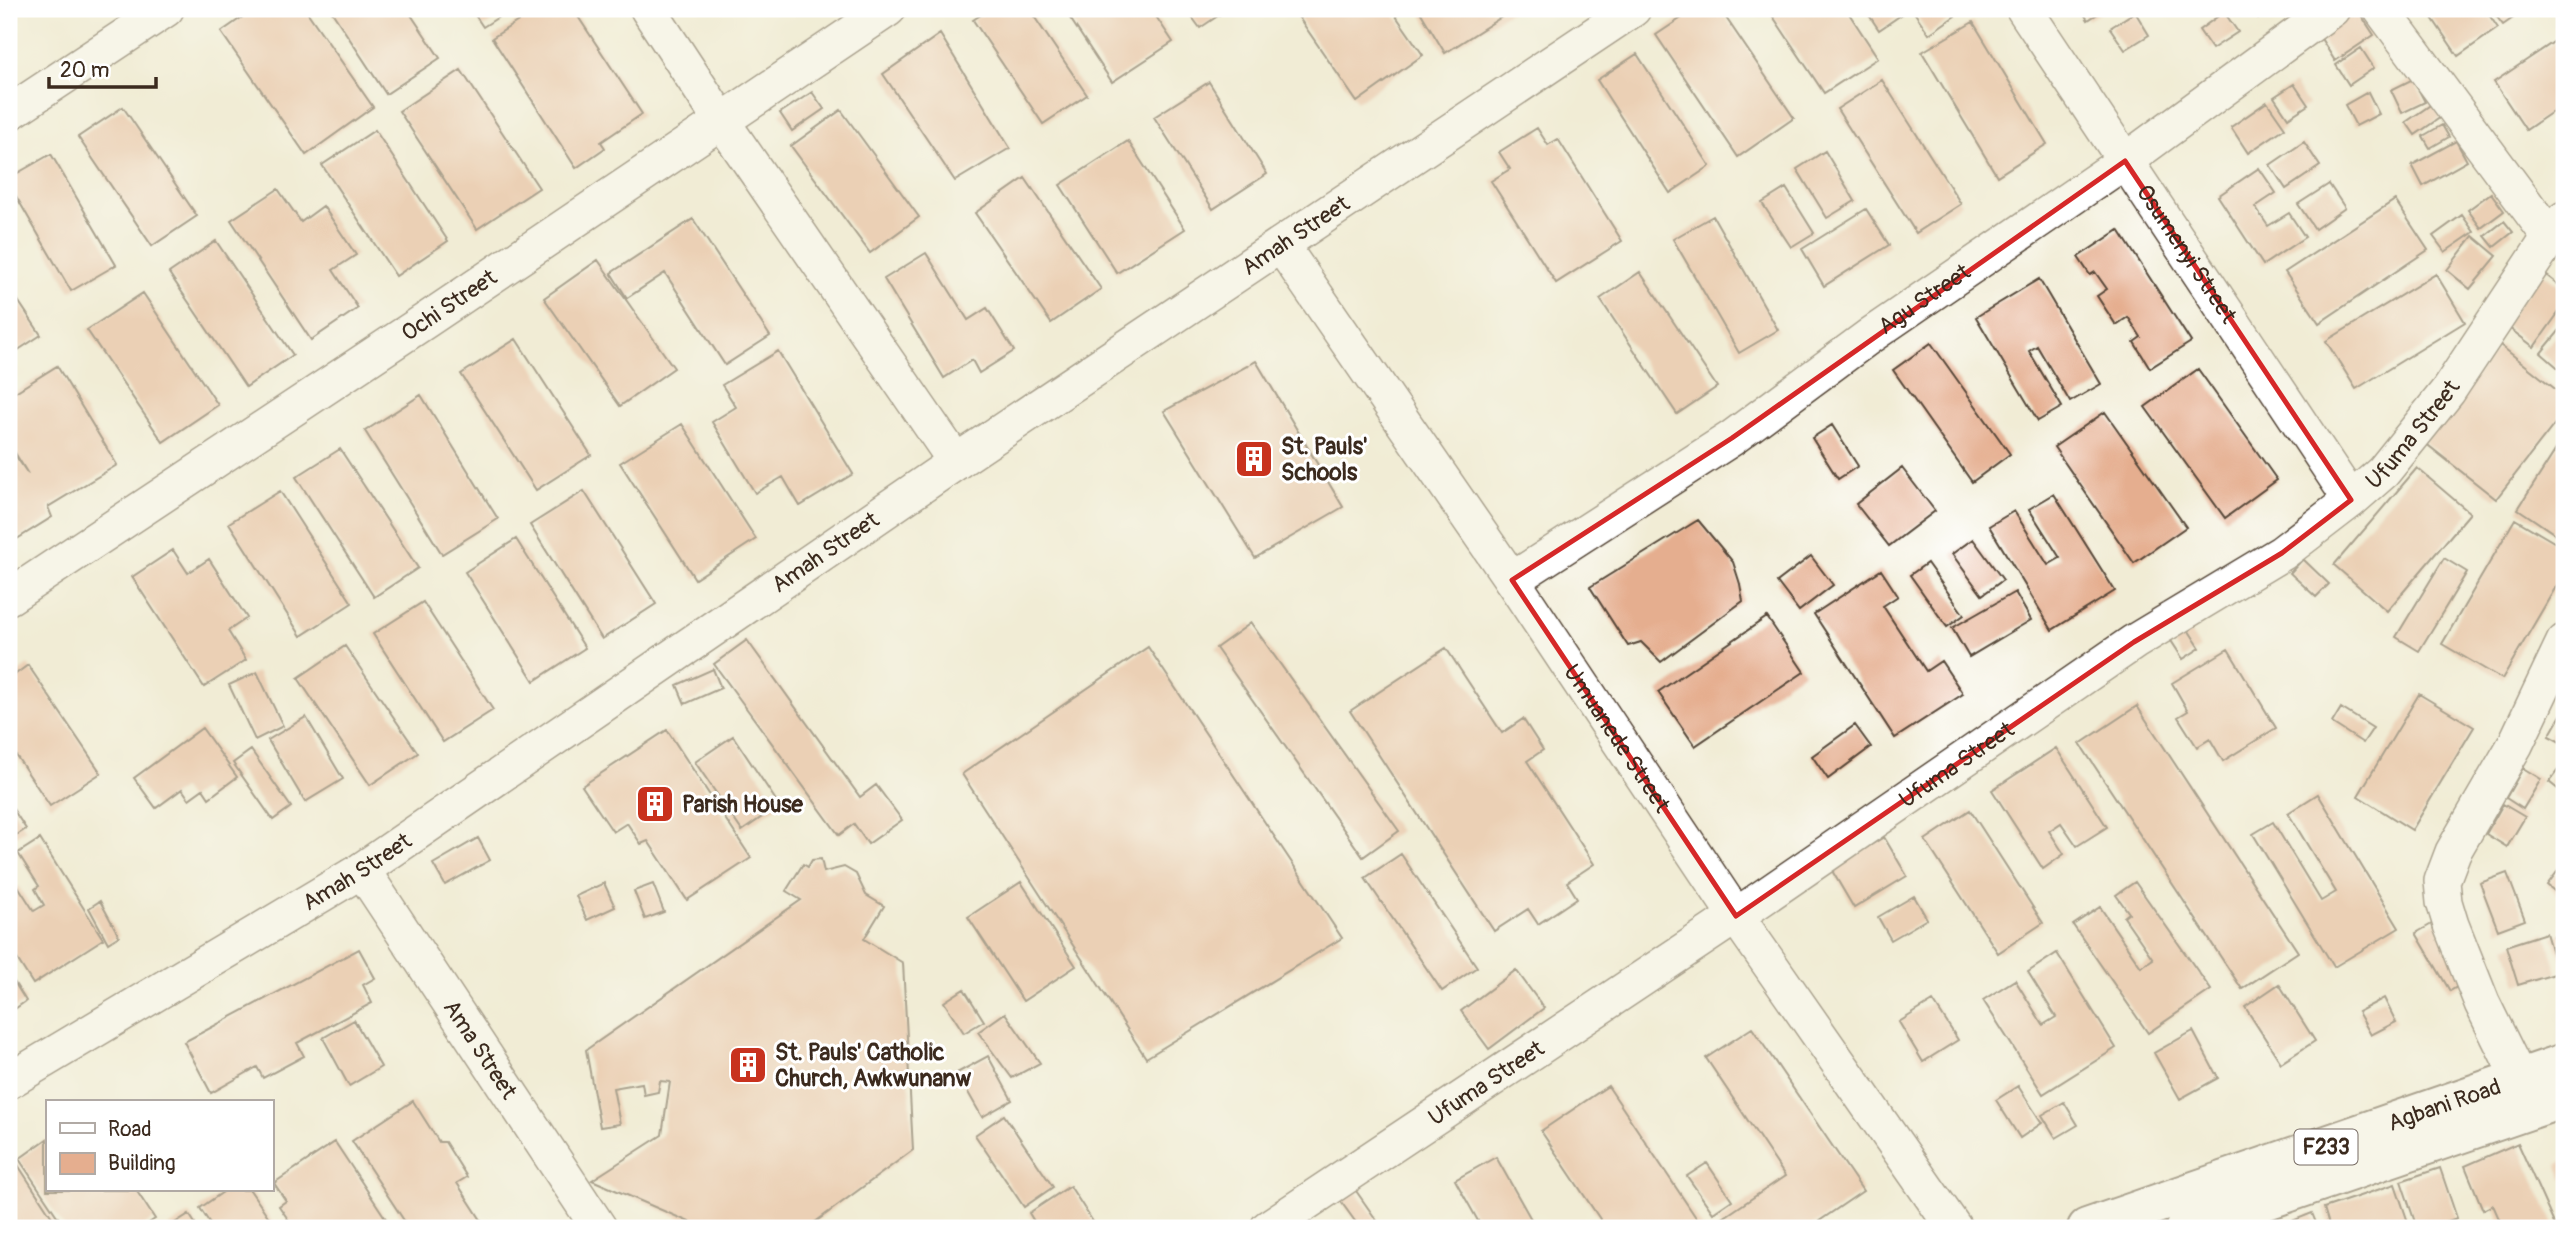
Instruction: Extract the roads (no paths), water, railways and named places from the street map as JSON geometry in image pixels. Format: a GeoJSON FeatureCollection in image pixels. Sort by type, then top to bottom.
{"type":"FeatureCollection","features":[{"type":"Feature","properties":{"kind":"main road","name":"Agbani Road"},"geometry":{"type":"LineString","coordinates":[[2087,1228],[2564,1063]]}},
{"type":"Feature","properties":{"kind":"main road","name":"Agbani Road"},"geometry":{"type":"LineString","coordinates":[[2185,1228],[2564,1098]]}},
{"type":"Feature","properties":{"kind":"street"},"geometry":{"type":"LineString","coordinates":[[9,113],[166,9]]}},
{"type":"Feature","properties":{"kind":"street"},"geometry":{"type":"LineString","coordinates":[[648,9],[956,462]]}},
{"type":"Feature","properties":{"kind":"street","name":"Ochi Street"},"geometry":{"type":"LineString","coordinates":[[9,597],[888,9]]}},
{"type":"Feature","properties":{"kind":"street","name":"Amah Street"},"geometry":{"type":"LineString","coordinates":[[9,1081],[362,870],[956,462],[1633,9]]}},
{"type":"Feature","properties":{"kind":"street","name":"Osumenyi Street"},"geometry":{"type":"LineString","coordinates":[[2024,9],[2351,500]]}},
{"type":"Feature","properties":{"kind":"street","name":"Agu Street"},"geometry":{"type":"LineString","coordinates":[[1511,580],[1732,438],[1871,335],[2125,161],[2332,9]]}},
{"type":"Feature","properties":{"kind":"street"},"geometry":{"type":"LineString","coordinates":[[2381,9],[2557,228]]}},
{"type":"Feature","properties":{"kind":"street","name":"Ufuma Street"},"geometry":{"type":"LineString","coordinates":[[1268,1228],[1736,916],[2134,642],[2282,553],[2351,500],[2383,472],[2448,391],[2557,228]]}},
{"type":"Feature","properties":{"kind":"street","name":"Umuanede Street"},"geometry":{"type":"LineString","coordinates":[[1281,245],[1511,580],[1736,916],[1954,1228]]}},
{"type":"Feature","properties":{"kind":"street"},"geometry":{"type":"LineString","coordinates":[[2519,1078],[2482,1003],[2451,925],[2444,902],[2442,881],[2454,852],[2505,765],[2564,642]]}},
{"type":"Feature","properties":{"kind":"street","name":"Ama Street"},"geometry":{"type":"LineString","coordinates":[[362,870],[588,1225]]}},
{"type":"Feature","properties":{"kind":"place","name":"St. Pauls' Schools"},"geometry":{"type":"Point","coordinates":[1254,459]}},
{"type":"Feature","properties":{"kind":"place","name":"Parish House"},"geometry":{"type":"Point","coordinates":[655,804]}},
{"type":"Feature","properties":{"kind":"place","name":"St. Pauls' Catholic Church, Awkwunanw"},"geometry":{"type":"Point","coordinates":[748,1065]}}]}
